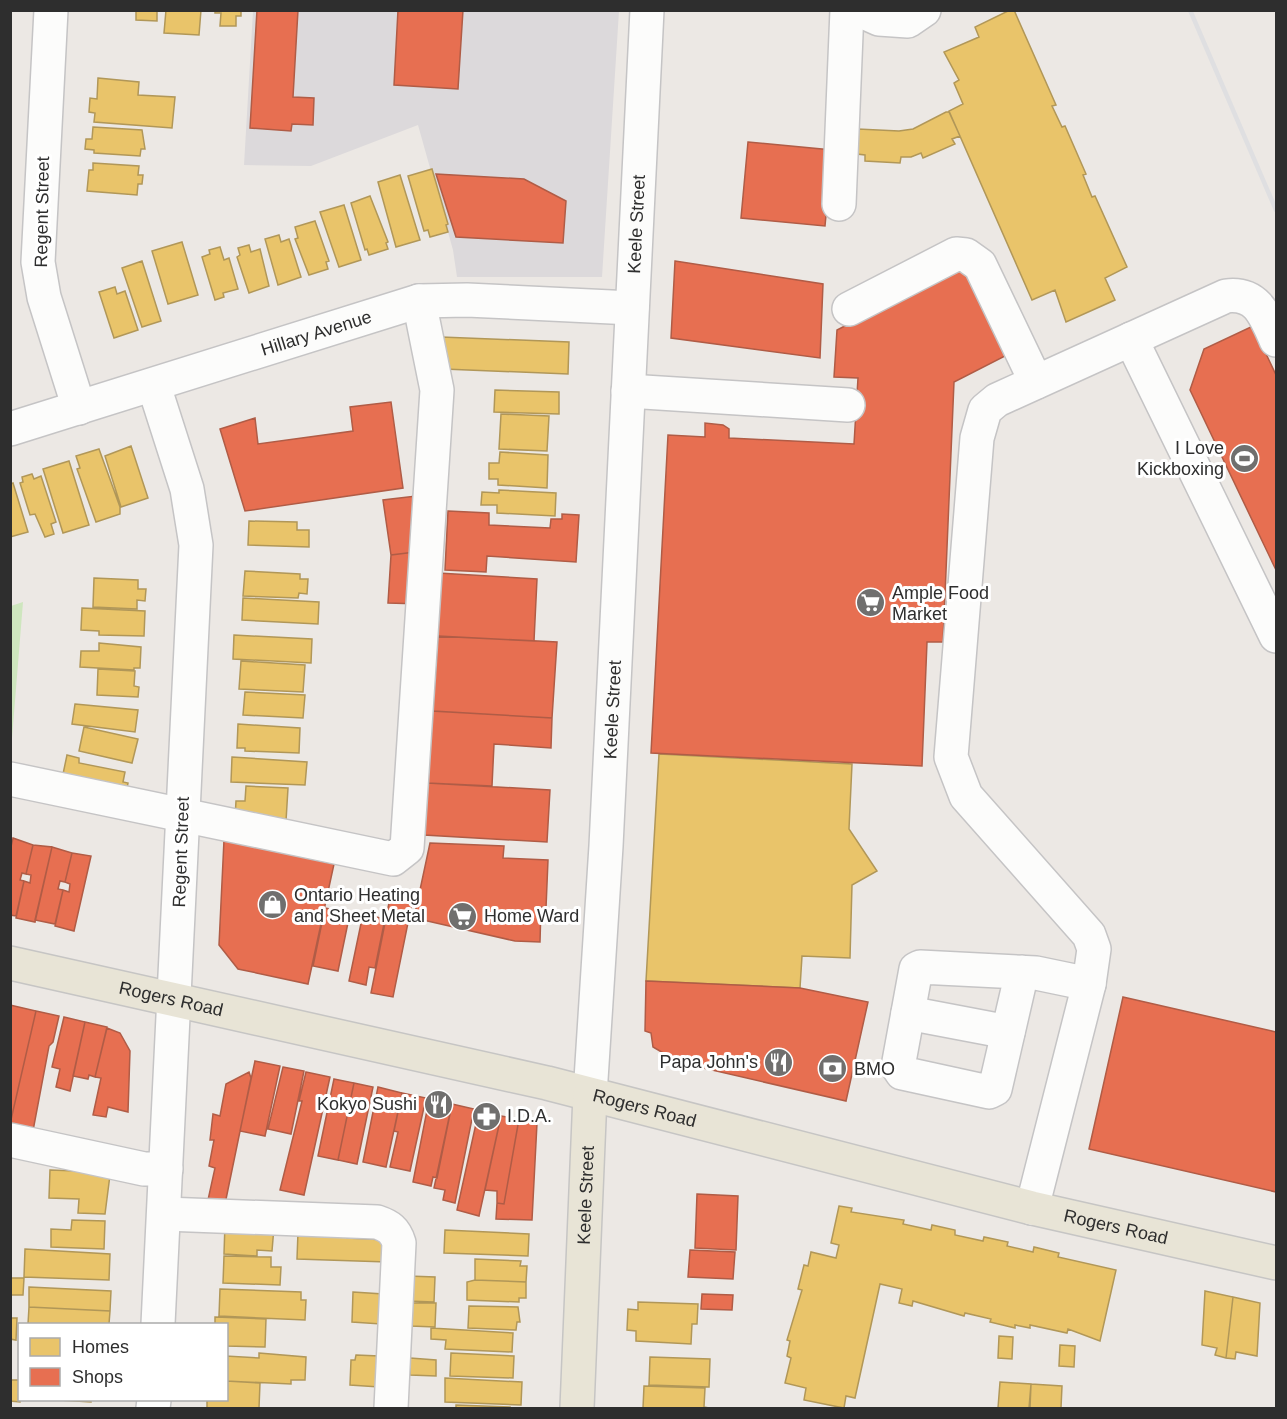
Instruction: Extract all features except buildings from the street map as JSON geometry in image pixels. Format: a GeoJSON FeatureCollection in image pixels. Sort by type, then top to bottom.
{"type":"FeatureCollection","features":[{"type":"Feature","properties":{"kind":"main road","name":"Rogers Road"},"geometry":{"type":"LineString","coordinates":[[10,963],[395,1048],[590,1095],[1032,1208],[1276,1263]]}},
{"type":"Feature","properties":{"kind":"main road","name":"Keele Street"},"geometry":{"type":"LineString","coordinates":[[577,1408],[590,1095]]}},
{"type":"Feature","properties":{"kind":"street","name":"Regent Street"},"geometry":{"type":"LineString","coordinates":[[51,10],[38,262],[44,297],[79,408]]}},
{"type":"Feature","properties":{"kind":"street","name":"Keele Street"},"geometry":{"type":"LineString","coordinates":[[590,1095],[606,846],[647,10]]}},
{"type":"Feature","properties":{"kind":"street"},"geometry":{"type":"LineString","coordinates":[[839,204],[847,10]]}},
{"type":"Feature","properties":{"kind":"street"},"geometry":{"type":"LineString","coordinates":[[859,10],[879,19],[908,21],[924,10]]}},
{"type":"Feature","properties":{"kind":"street"},"geometry":{"type":"LineString","coordinates":[[849,309],[956,254],[966,255],[980,265],[1036,382]]}},
{"type":"Feature","properties":{"kind":"street"},"geometry":{"type":"LineString","coordinates":[[1032,1208],[1089,984],[1094,949],[1089,935],[966,796],[951,757],[977,438],[985,411],[997,400],[1226,296],[1238,294],[1250,298],[1262,309],[1276,340]]}},
{"type":"Feature","properties":{"kind":"street","name":"Hillary Avenue"},"geometry":{"type":"LineString","coordinates":[[10,429],[154,386],[419,301],[467,300],[632,308]]}},
{"type":"Feature","properties":{"kind":"street"},"geometry":{"type":"LineString","coordinates":[[10,779],[393,859],[407,848],[437,390],[419,301]]}},
{"type":"Feature","properties":{"kind":"street"},"geometry":{"type":"LineString","coordinates":[[1131,339],[1276,636]]}},
{"type":"Feature","properties":{"kind":"street","name":"Regent Street"},"geometry":{"type":"LineString","coordinates":[[154,386],[187,489],[196,545],[158,1323]]}},
{"type":"Feature","properties":{"kind":"street"},"geometry":{"type":"LineString","coordinates":[[628,391],[848,405]]}},
{"type":"Feature","properties":{"kind":"street"},"geometry":{"type":"LineString","coordinates":[[1022,972],[995,1089],[989,1092],[902,1073],[898,1067],[916,969],[920,967],[1022,972],[1036,973],[1089,984]]}},
{"type":"Feature","properties":{"kind":"street"},"geometry":{"type":"LineString","coordinates":[[908,1012],[1008,1032]]}},
{"type":"Feature","properties":{"kind":"street"},"geometry":{"type":"LineString","coordinates":[[10,1140],[144,1169],[166,1169]]}},
{"type":"Feature","properties":{"kind":"street"},"geometry":{"type":"LineString","coordinates":[[165,1214],[377,1222],[389,1226],[396,1233],[399,1243],[391,1408]]}},
{"type":"Feature","properties":{"kind":"shaded area"},"geometry":{"type":"Polygon","coordinates":[[[253,11],[619,11],[602,277],[457,277],[453,250],[418,125],[311,166],[244,165],[253,11]]]}},
{"type":"Feature","properties":{"kind":"green space"},"geometry":{"type":"Polygon","coordinates":[[[23,602],[12,738],[11,606],[23,602]]]}},
{"type":"Feature","properties":{"kind":"railway"},"geometry":{"type":"LineString","coordinates":[[1190,10],[1276,210]]}},
{"type":"Feature","properties":{"kind":"place","name":"I Love Kickboxing"},"geometry":{"type":"Point","coordinates":[1245,458]}},
{"type":"Feature","properties":{"kind":"place","name":"Ample Food Market"},"geometry":{"type":"Point","coordinates":[871,603]}},
{"type":"Feature","properties":{"kind":"place","name":"Ontario Heating and Sheet Metal"},"geometry":{"type":"Point","coordinates":[273,905]}},
{"type":"Feature","properties":{"kind":"place","name":"Home Ward"},"geometry":{"type":"Point","coordinates":[463,916]}},
{"type":"Feature","properties":{"kind":"place","name":"Papa John's"},"geometry":{"type":"Point","coordinates":[779,1062]}},
{"type":"Feature","properties":{"kind":"place","name":"BMO"},"geometry":{"type":"Point","coordinates":[833,1069]}},
{"type":"Feature","properties":{"kind":"place","name":"Kokyo Sushi"},"geometry":{"type":"Point","coordinates":[438,1104]}},
{"type":"Feature","properties":{"kind":"place","name":"I.D.A."},"geometry":{"type":"Point","coordinates":[486,1116]}}]}
